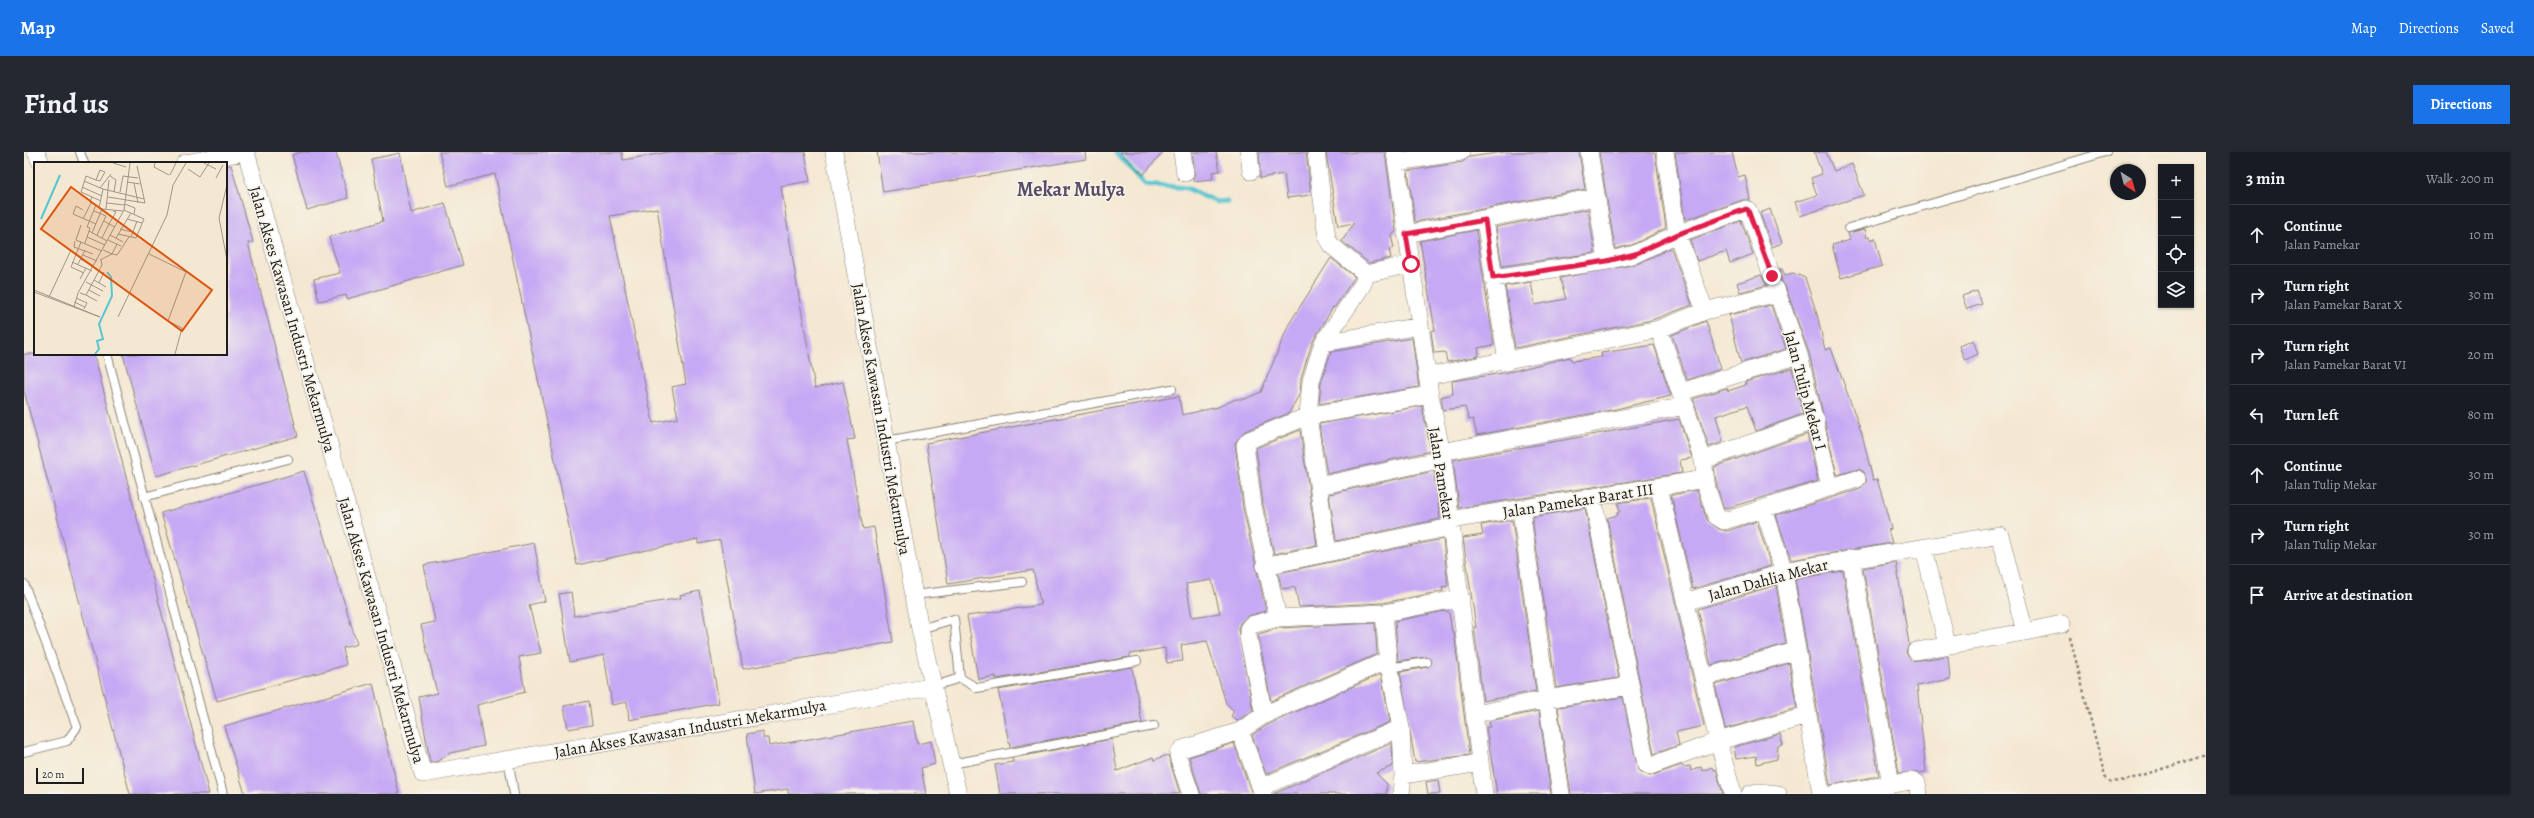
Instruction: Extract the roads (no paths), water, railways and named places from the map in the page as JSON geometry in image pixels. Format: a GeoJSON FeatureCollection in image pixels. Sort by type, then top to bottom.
{"type":"FeatureCollection","features":[{"type":"Feature","properties":{"kind":"street"},"geometry":{"type":"LineString","coordinates":[[36,152],[41,162]]}},
{"type":"Feature","properties":{"kind":"street","name":"Jalan Akses Kawasan Industri Mekarmulya"},"geometry":{"type":"LineString","coordinates":[[190,162],[245,152],[423,774],[508,758],[931,686]]}},
{"type":"Feature","properties":{"kind":"street","name":"Jalan Akses Kawasan Industri Mekarmulya"},"geometry":{"type":"LineString","coordinates":[[834,152],[931,686],[958,794]]}},
{"type":"Feature","properties":{"kind":"street"},"geometry":{"type":"LineString","coordinates":[[1182,152],[1185,173]]}},
{"type":"Feature","properties":{"kind":"street"},"geometry":{"type":"LineString","coordinates":[[1249,152],[1251,171]]}},
{"type":"Feature","properties":{"kind":"street"},"geometry":{"type":"LineString","coordinates":[[1316,152],[1327,238],[1331,245],[1366,274]]}},
{"type":"Feature","properties":{"kind":"street"},"geometry":{"type":"LineString","coordinates":[[1396,157],[1461,152]]}},
{"type":"Feature","properties":{"kind":"street"},"geometry":{"type":"LineString","coordinates":[[1589,152],[1607,261]]}},
{"type":"Feature","properties":{"kind":"street"},"geometry":{"type":"LineString","coordinates":[[1665,152],[1678,234],[1705,311]]}},
{"type":"Feature","properties":{"kind":"street","name":"Jalan Pamekar"},"geometry":{"type":"LineString","coordinates":[[1396,157],[1406,234],[1429,376],[1430,395],[1442,456],[1476,714],[1484,794]]}},
{"type":"Feature","properties":{"kind":"street"},"geometry":{"type":"LineString","coordinates":[[1406,234],[1485,220],[1596,197]]}},
{"type":"Feature","properties":{"kind":"street","name":"Jalan Tulip Mekar I"},"geometry":{"type":"LineString","coordinates":[[1678,234],[1748,210],[1799,355],[1816,420],[1830,487]]}},
{"type":"Feature","properties":{"kind":"street"},"geometry":{"type":"LineString","coordinates":[[1485,220],[1493,278],[1508,362]]}},
{"type":"Feature","properties":{"kind":"street"},"geometry":{"type":"LineString","coordinates":[[1493,278],[1607,261],[1635,254],[1678,234]]}},
{"type":"Feature","properties":{"kind":"street"},"geometry":{"type":"LineString","coordinates":[[1366,274],[1411,264]]}},
{"type":"Feature","properties":{"kind":"street"},"geometry":{"type":"LineString","coordinates":[[1328,553],[1308,416],[1311,380],[1323,343],[1363,284],[1366,274]]}},
{"type":"Feature","properties":{"kind":"street"},"geometry":{"type":"LineString","coordinates":[[1429,376],[1508,362],[1659,329],[1775,286]]}},
{"type":"Feature","properties":{"kind":"street"},"geometry":{"type":"LineString","coordinates":[[1323,343],[1420,326]]}},
{"type":"Feature","properties":{"kind":"street"},"geometry":{"type":"LineString","coordinates":[[1659,329],[1684,399],[1703,460],[1705,479],[1716,516],[1720,520],[1724,521],[1830,487],[1857,480]]}},
{"type":"Feature","properties":{"kind":"street"},"geometry":{"type":"LineString","coordinates":[[1319,486],[1684,399],[1799,355]]}},
{"type":"Feature","properties":{"kind":"street"},"geometry":{"type":"LineString","coordinates":[[1278,618],[1265,566],[1253,506],[1245,445],[1249,440],[1308,416],[1430,395]]}},
{"type":"Feature","properties":{"kind":"street"},"geometry":{"type":"LineString","coordinates":[[1703,460],[1816,420]]}},
{"type":"Feature","properties":{"kind":"street","name":"Jalan Pamekar Barat III"},"geometry":{"type":"LineString","coordinates":[[1265,566],[1328,553],[1450,523],[1705,479]]}},
{"type":"Feature","properties":{"kind":"street"},"geometry":{"type":"LineString","coordinates":[[1659,487],[1718,741],[1733,794]]}},
{"type":"Feature","properties":{"kind":"street"},"geometry":{"type":"LineString","coordinates":[[1593,498],[1646,764],[1650,766],[1718,741],[1807,716]]}},
{"type":"Feature","properties":{"kind":"street"},"geometry":{"type":"LineString","coordinates":[[1764,509],[1784,572],[1821,794]]}},
{"type":"Feature","properties":{"kind":"street"},"geometry":{"type":"LineString","coordinates":[[1521,510],[1547,699],[1562,794]]}},
{"type":"Feature","properties":{"kind":"street","name":"Jalan Dahlia Mekar"},"geometry":{"type":"LineString","coordinates":[[1685,602],[1784,572],[1851,558],[1924,548],[2000,535],[2003,538],[2025,632]]}},
{"type":"Feature","properties":{"kind":"street"},"geometry":{"type":"LineString","coordinates":[[1924,548],[1947,645]]}},
{"type":"Feature","properties":{"kind":"street"},"geometry":{"type":"LineString","coordinates":[[1851,558],[1891,784]]}},
{"type":"Feature","properties":{"kind":"street"},"geometry":{"type":"LineString","coordinates":[[1264,715],[1248,629],[1257,622],[1278,618],[1384,613],[1461,598]]}},
{"type":"Feature","properties":{"kind":"street"},"geometry":{"type":"LineString","coordinates":[[1384,613],[1389,664],[1401,728],[1401,794]]}},
{"type":"Feature","properties":{"kind":"street"},"geometry":{"type":"LineString","coordinates":[[1916,651],[2062,624]]}},
{"type":"Feature","properties":{"kind":"street"},"geometry":{"type":"LineString","coordinates":[[1703,678],[1796,651]]}},
{"type":"Feature","properties":{"kind":"street"},"geometry":{"type":"LineString","coordinates":[[1191,794],[1179,760],[1179,751],[1240,731],[1264,715],[1389,664]]}},
{"type":"Feature","properties":{"kind":"street"},"geometry":{"type":"LineString","coordinates":[[1476,714],[1547,699],[1630,686]]}},
{"type":"Feature","properties":{"kind":"street"},"geometry":{"type":"LineString","coordinates":[[1240,731],[1262,791],[1401,728]]}},
{"type":"Feature","properties":{"kind":"street"},"geometry":{"type":"LineString","coordinates":[[1402,775],[1480,763]]}},
{"type":"Feature","properties":{"kind":"street"},"geometry":{"type":"LineString","coordinates":[[1834,794],[1911,781],[1917,783],[1919,794]]}},
{"type":"Feature","properties":{"kind":"street"},"geometry":{"type":"LineString","coordinates":[[1750,794],[1775,793]]}},
{"type":"Feature","properties":{"kind":"lane"},"geometry":{"type":"LineString","coordinates":[[80,152],[84,162]]}},
{"type":"Feature","properties":{"kind":"lane"},"geometry":{"type":"LineString","coordinates":[[1849,228],[2106,152]]}},
{"type":"Feature","properties":{"kind":"lane"},"geometry":{"type":"LineString","coordinates":[[107,355],[222,794]]}},
{"type":"Feature","properties":{"kind":"lane"},"geometry":{"type":"LineString","coordinates":[[886,441],[1172,389]]}},
{"type":"Feature","properties":{"kind":"lane"},"geometry":{"type":"LineString","coordinates":[[144,497],[288,458]]}},
{"type":"Feature","properties":{"kind":"lane"},"geometry":{"type":"LineString","coordinates":[[914,595],[1022,582]]}},
{"type":"Feature","properties":{"kind":"lane"},"geometry":{"type":"LineString","coordinates":[[24,584],[77,727],[67,741],[24,752]]}},
{"type":"Feature","properties":{"kind":"lane"},"geometry":{"type":"LineString","coordinates":[[920,629],[954,619],[960,678]]}},
{"type":"Feature","properties":{"kind":"lane"},"geometry":{"type":"LineString","coordinates":[[931,686],[960,678],[977,688],[1137,661]]}},
{"type":"Feature","properties":{"kind":"lane"},"geometry":{"type":"LineString","coordinates":[[1389,664],[1427,662]]}},
{"type":"Feature","properties":{"kind":"lane"},"geometry":{"type":"LineString","coordinates":[[951,764],[1154,726]]}},
{"type":"Feature","properties":{"kind":"lane"},"geometry":{"type":"LineString","coordinates":[[508,758],[514,794]]}},
{"type":"Feature","properties":{"kind":"waterway"},"geometry":{"type":"LineString","coordinates":[[1116,152],[1145,184],[1187,188],[1216,202],[1227,201]]}},
{"type":"Feature","properties":{"kind":"district","name":"Mekar Mulya"},"geometry":{"type":"Point","coordinates":[1071,189]}}]}
